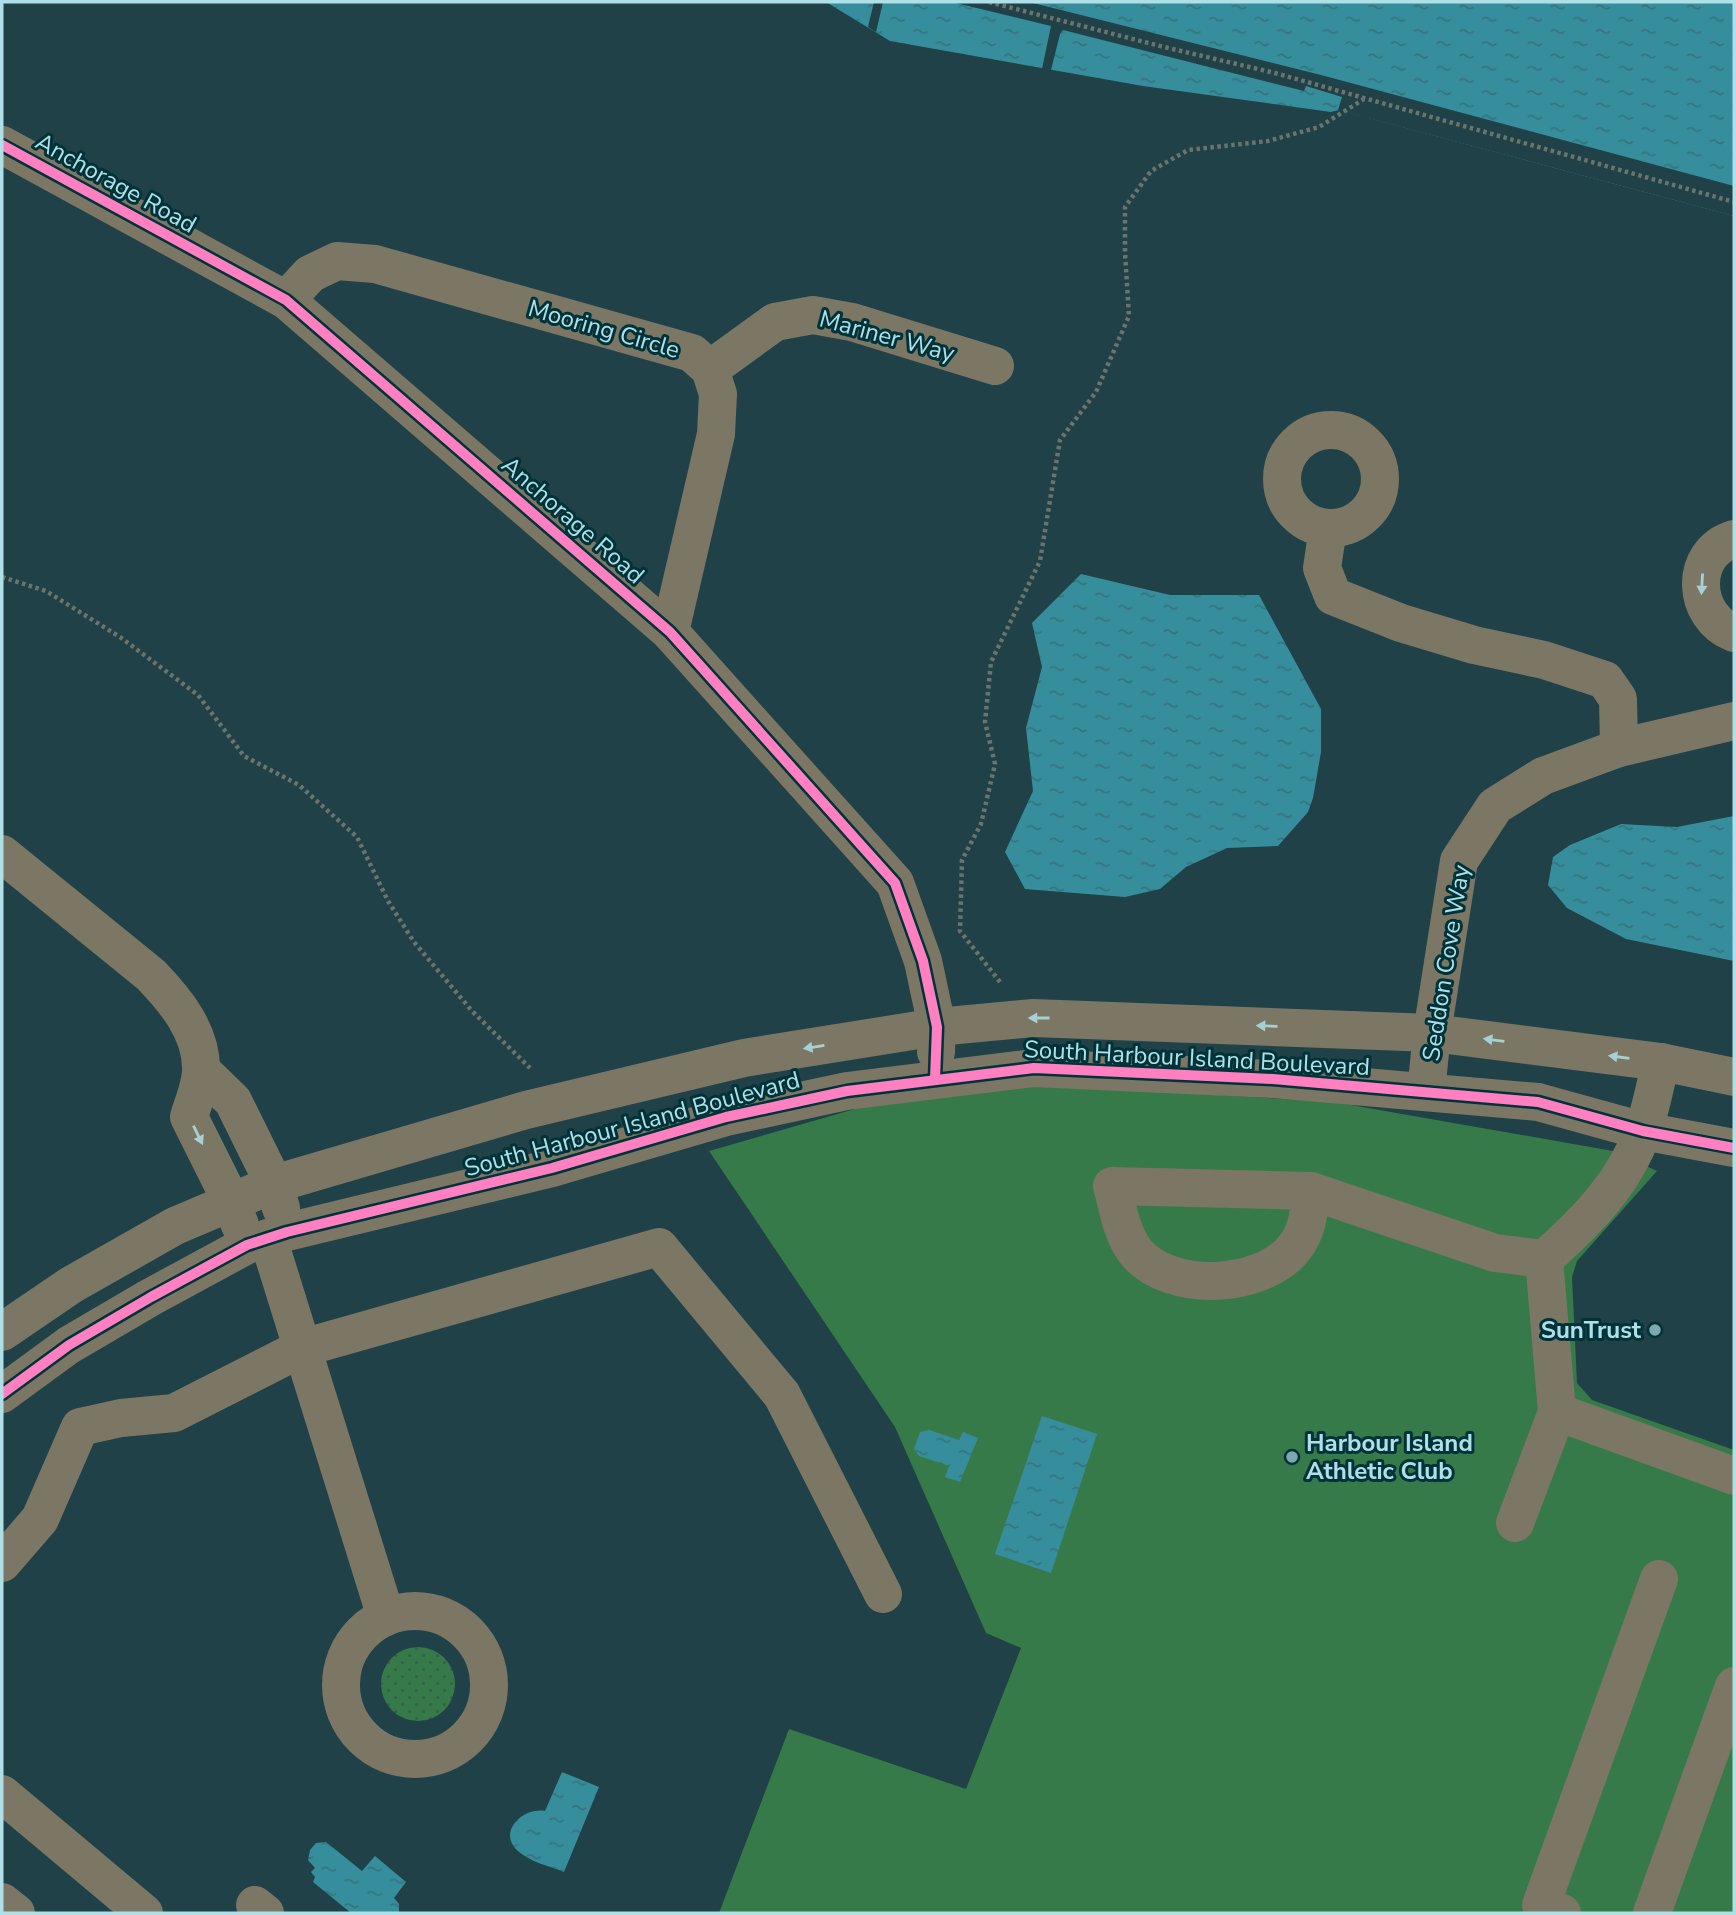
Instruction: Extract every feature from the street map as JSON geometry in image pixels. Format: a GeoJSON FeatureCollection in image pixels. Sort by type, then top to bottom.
{"type":"FeatureCollection","features":[{"type":"Feature","properties":{"kind":"street","name":"Anchorage Road"},"geometry":{"type":"LineString","coordinates":[[2,145],[286,300],[670,632],[895,883],[923,961],[937,1027],[936,1079]]}},
{"type":"Feature","properties":{"kind":"street","name":"Mooring Circle"},"geometry":{"type":"LineString","coordinates":[[286,300],[310,274],[337,261],[375,264],[692,353],[710,369],[718,394],[716,434],[670,632]]}},
{"type":"Feature","properties":{"kind":"street","name":"Mariner Way"},"geometry":{"type":"LineString","coordinates":[[710,369],[775,322],[813,315],[852,322],[995,366]]}},
{"type":"Feature","properties":{"kind":"street"},"geometry":{"type":"LineString","coordinates":[[1328,528],[1322,568],[1333,596],[1401,623],[1474,645],[1544,660],[1605,680],[1618,699],[1619,748]]}},
{"type":"Feature","properties":{"kind":"street"},"geometry":{"type":"LineString","coordinates":[[1734,539],[1715,550],[1700,579],[1701,595],[1707,611],[1717,624],[1734,633]]}},
{"type":"Feature","properties":{"kind":"street","name":"Seddon Cove Way"},"geometry":{"type":"LineString","coordinates":[[1426,1092],[1432,1032],[1459,861],[1495,806],[1542,776],[1619,748],[1734,721]]}},
{"type":"Feature","properties":{"kind":"street"},"geometry":{"type":"LineString","coordinates":[[2,854],[151,975],[171,995],[187,1019],[197,1044],[201,1070],[189,1118],[230,1201],[267,1238]]}},
{"type":"Feature","properties":{"kind":"street","name":"South Harbour Island Boulevard"},"geometry":{"type":"LineString","coordinates":[[2,1332],[124,1253],[174,1226],[274,1184],[563,1101],[744,1058],[937,1027],[1033,1018],[1432,1032],[1661,1062],[1734,1077]]}},
{"type":"Feature","properties":{"kind":"street"},"geometry":{"type":"LineString","coordinates":[[1311,1191],[1307,1224],[1294,1248],[1273,1264],[1242,1279],[1184,1280],[1156,1270],[1136,1252],[1124,1232],[1112,1186],[1311,1191],[1494,1253],[1544,1259],[1581,1226],[1620,1179],[1643,1131],[1661,1062]]}},
{"type":"Feature","properties":{"kind":"street","name":"South Harbour Island Boulevard"},"geometry":{"type":"LineString","coordinates":[[2,1394],[69,1345],[267,1238],[552,1168],[726,1117],[847,1091],[1034,1068],[1273,1079],[1538,1102],[1643,1131],[1734,1147]]}},
{"type":"Feature","properties":{"kind":"street"},"geometry":{"type":"LineString","coordinates":[[201,1070],[233,1101],[274,1184],[267,1238],[386,1617]]}},
{"type":"Feature","properties":{"kind":"street"},"geometry":{"type":"LineString","coordinates":[[2,1563],[40,1520],[80,1427],[121,1418],[174,1413],[302,1348],[659,1247],[782,1395],[883,1594]]}},
{"type":"Feature","properties":{"kind":"street"},"geometry":{"type":"LineString","coordinates":[[1515,1523],[1557,1412],[1544,1259]]}},
{"type":"Feature","properties":{"kind":"street"},"geometry":{"type":"LineString","coordinates":[[1557,1412],[1734,1476]]}},
{"type":"Feature","properties":{"kind":"street"},"geometry":{"type":"LineString","coordinates":[[1562,1913],[1541,1905],[1659,1579]]}},
{"type":"Feature","properties":{"kind":"street"},"geometry":{"type":"LineString","coordinates":[[1652,1913],[1734,1686]]}},
{"type":"Feature","properties":{"kind":"street"},"geometry":{"type":"LineString","coordinates":[[2,1794],[144,1913]]}},
{"type":"Feature","properties":{"kind":"street"},"geometry":{"type":"LineString","coordinates":[[2,1902],[16,1913]]}},
{"type":"Feature","properties":{"kind":"path"},"geometry":{"type":"LineString","coordinates":[[989,2],[1275,73],[1734,202]]}},
{"type":"Feature","properties":{"kind":"path"},"geometry":{"type":"LineString","coordinates":[[1033,1018],[987,968],[960,931],[962,860],[981,824],[995,764],[985,722],[991,662],[1040,561],[1060,440],[1096,392],[1129,316],[1125,207],[1151,171],[1188,150],[1268,141],[1319,127],[1364,99]]}},
{"type":"Feature","properties":{"kind":"path"},"geometry":{"type":"LineString","coordinates":[[2,577],[46,591],[120,637],[198,695],[244,756],[299,785],[357,837],[388,901],[414,942],[472,1011],[563,1101]]}},
{"type":"Feature","properties":{"kind":"green space"},"geometry":{"type":"Polygon","coordinates":[[[1032,1084],[1334,1102],[1613,1151],[1657,1171],[1577,1261],[1572,1277],[1577,1383],[1592,1400],[1734,1450],[1734,1913],[719,1913],[789,1729],[966,1789],[1021,1648],[986,1633],[895,1427],[709,1151],[872,1104],[1032,1084]]]}},
{"type":"Feature","properties":{"kind":"green space"},"geometry":{"type":"Polygon","coordinates":[[[418,1647],[439,1653],[449,1663],[455,1684],[449,1705],[439,1715],[418,1721],[397,1715],[387,1705],[381,1684],[387,1663],[397,1653],[418,1647]]]}},
{"type":"Feature","properties":{"kind":"water"},"geometry":{"type":"Polygon","coordinates":[[[826,2],[1734,2],[1734,216],[1339,110],[1331,112],[1143,86],[890,41],[826,2]]]}},
{"type":"Feature","properties":{"kind":"water"},"geometry":{"type":"Polygon","coordinates":[[[1081,574],[1170,595],[1259,595],[1321,709],[1321,752],[1313,798],[1308,812],[1278,846],[1227,848],[1186,867],[1160,889],[1125,897],[1025,889],[1005,852],[1033,791],[1026,728],[1042,667],[1032,623],[1081,574]]]}},
{"type":"Feature","properties":{"kind":"water"},"geometry":{"type":"Polygon","coordinates":[[[1734,816],[1734,961],[1626,939],[1567,908],[1548,885],[1553,857],[1570,845],[1621,824],[1677,827],[1734,816]]]}},
{"type":"Feature","properties":{"kind":"water"},"geometry":{"type":"Polygon","coordinates":[[[1042,1416],[1097,1434],[1051,1573],[995,1554],[1042,1416]]]}},
{"type":"Feature","properties":{"kind":"water"},"geometry":{"type":"Polygon","coordinates":[[[929,1430],[959,1440],[963,1432],[978,1438],[960,1482],[945,1477],[949,1466],[919,1456],[914,1449],[920,1432],[929,1430]]]}},
{"type":"Feature","properties":{"kind":"water"},"geometry":{"type":"Polygon","coordinates":[[[562,1772],[599,1787],[564,1872],[523,1855],[512,1844],[510,1837],[511,1829],[521,1817],[536,1811],[545,1811],[562,1772]]]}},
{"type":"Feature","properties":{"kind":"water"},"geometry":{"type":"Polygon","coordinates":[[[326,1842],[362,1871],[375,1856],[406,1882],[394,1898],[399,1904],[399,1913],[351,1913],[313,1882],[315,1877],[311,1872],[315,1868],[308,1860],[310,1850],[316,1843],[326,1842]]]}},
{"type":"Feature","properties":{"kind":"pier"},"geometry":{"type":"Polygon","coordinates":[[[874,2],[883,2],[876,32],[868,27],[874,2]]]}},
{"type":"Feature","properties":{"kind":"pier"},"geometry":{"type":"Polygon","coordinates":[[[952,2],[1029,2],[1321,75],[1734,186],[1734,216],[1338,110],[1342,97],[1306,86],[1304,91],[1063,30],[1051,70],[1042,69],[1051,26],[952,2]]]}},
{"type":"Feature","properties":{"kind":"cycle path"},"geometry":{"type":"LineString","coordinates":[[2,145],[286,300],[670,632],[895,883],[923,961],[937,1027],[935,1079]]}},
{"type":"Feature","properties":{"kind":"cycle path"},"geometry":{"type":"LineString","coordinates":[[2,1394],[69,1345],[247,1245],[287,1232],[552,1168],[726,1117],[847,1091],[1034,1068],[1273,1079],[1538,1102],[1643,1131],[1734,1148]]}},
{"type":"Feature","properties":{"kind":"place","name":"SunTrust"},"geometry":{"type":"Point","coordinates":[1655,1330]}},
{"type":"Feature","properties":{"kind":"place","name":"Harbour Island Athletic Club"},"geometry":{"type":"Point","coordinates":[1292,1457]}}]}
